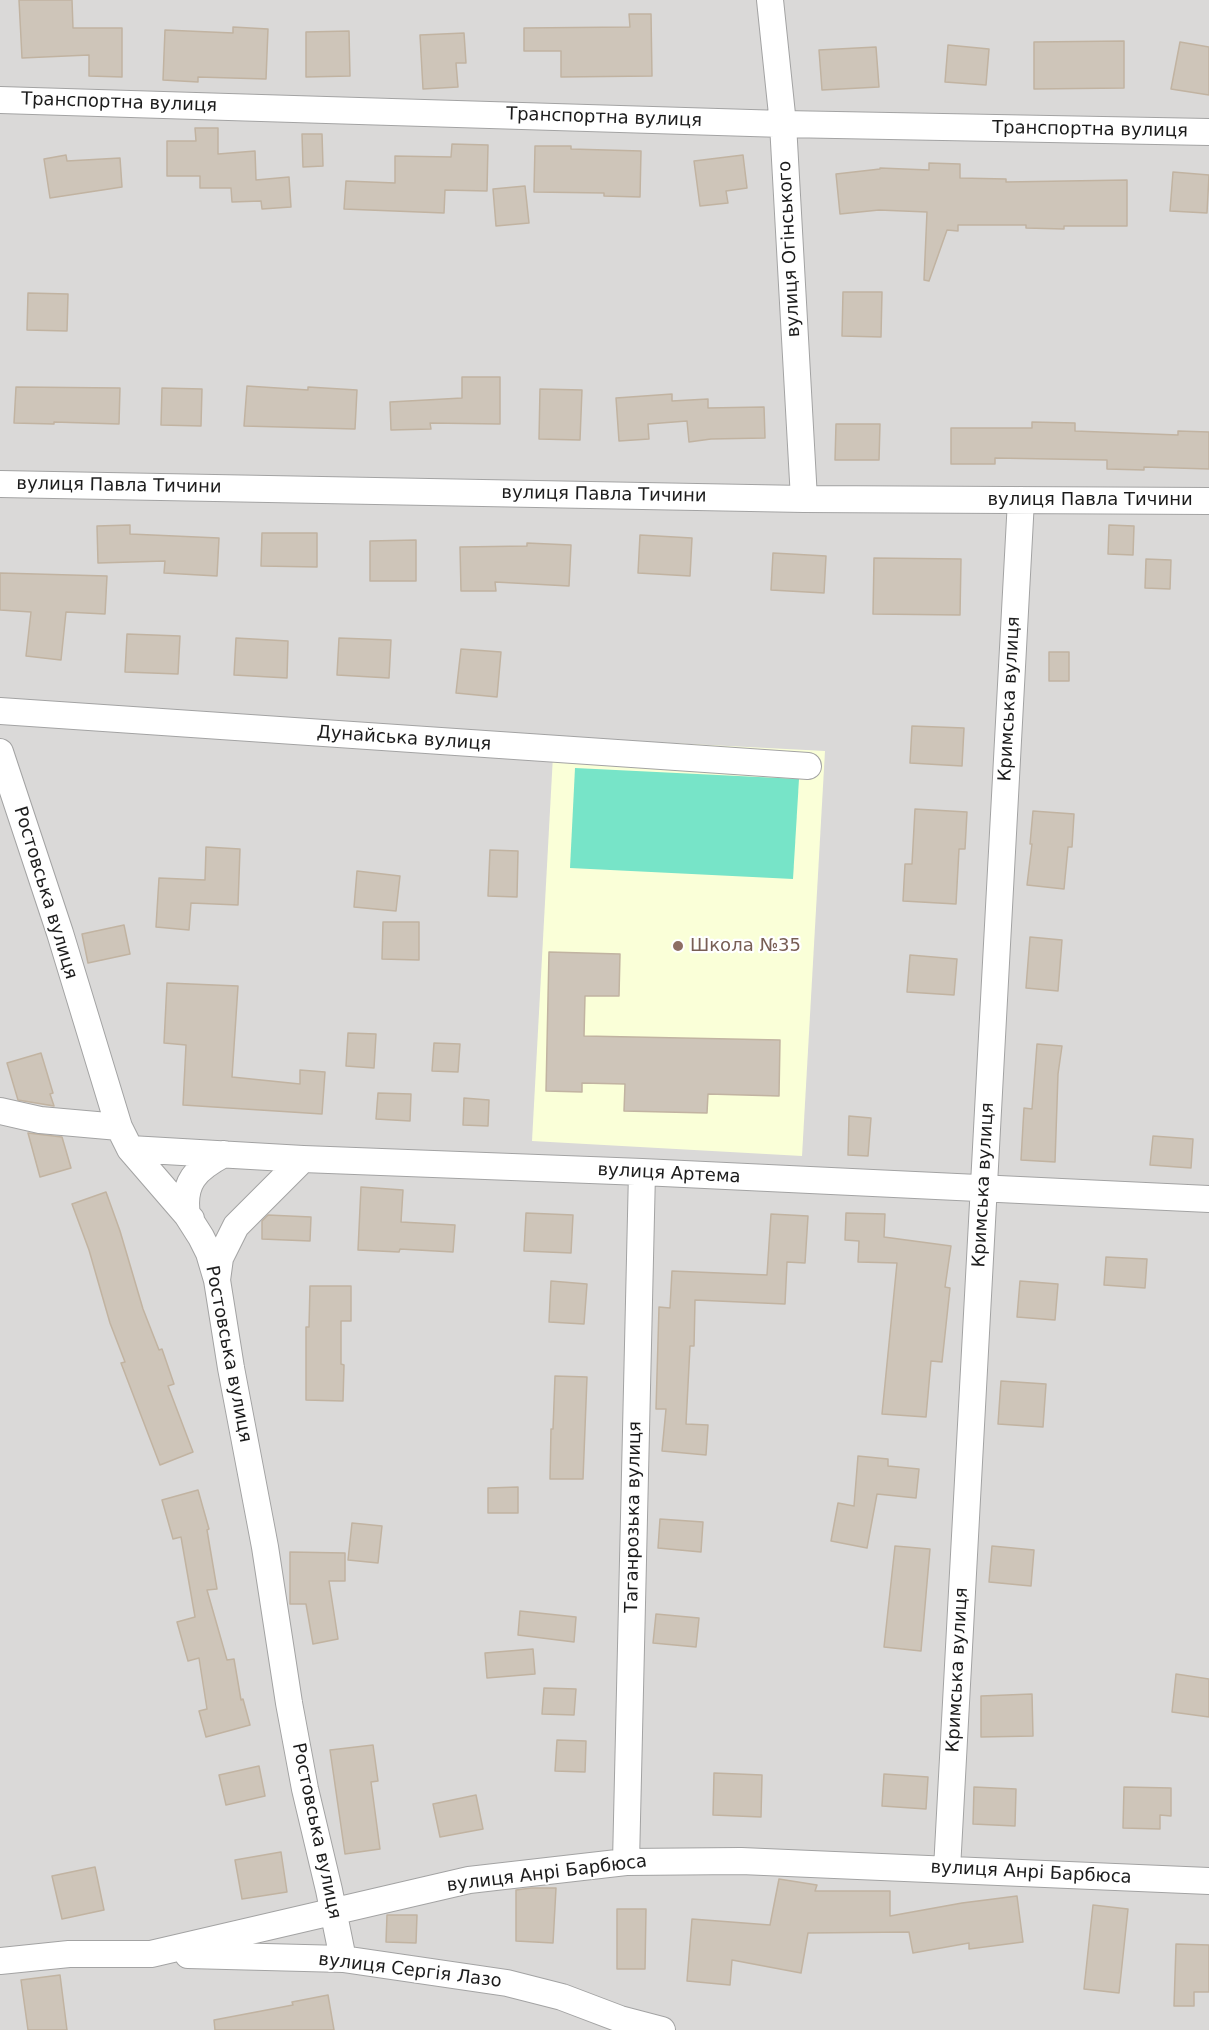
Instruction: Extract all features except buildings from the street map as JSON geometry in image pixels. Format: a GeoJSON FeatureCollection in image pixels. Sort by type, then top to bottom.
{"type":"FeatureCollection","features":[{"type":"Feature","properties":{"kind":"street","name":"вулиця Огінського"},"geometry":{"type":"LineString","coordinates":[[770,0],[783,124],[804,499]]}},
{"type":"Feature","properties":{"kind":"street","name":"Транспортна вулиця"},"geometry":{"type":"LineString","coordinates":[[0,99],[783,124],[1209,132]]}},
{"type":"Feature","properties":{"kind":"street","name":"вулиця Павла Тичини"},"geometry":{"type":"LineString","coordinates":[[0,484],[804,499],[1209,501]]}},
{"type":"Feature","properties":{"kind":"street","name":"Кримська вулиця"},"geometry":{"type":"LineString","coordinates":[[947,1869],[1020,500]]}},
{"type":"Feature","properties":{"kind":"street","name":"Дунайська вулиця"},"geometry":{"type":"LineString","coordinates":[[0,711],[808,766]]}},
{"type":"Feature","properties":{"kind":"street","name":"Ростовська вулиця"},"geometry":{"type":"LineString","coordinates":[[0,752],[124,1138],[187,1215],[209,1253],[217,1280],[265,1547],[291,1714],[305,1789],[343,1959]]}},
{"type":"Feature","properties":{"kind":"street","name":"вулиця Артема"},"geometry":{"type":"LineString","coordinates":[[0,1111],[124,1138],[224,1154],[1209,1198]]}},
{"type":"Feature","properties":{"kind":"street"},"geometry":{"type":"LineString","coordinates":[[224,1154],[210,1161],[196,1173],[188,1185],[184,1199],[187,1215],[198,1225],[209,1230],[222,1230],[236,1226]]}},
{"type":"Feature","properties":{"kind":"street"},"geometry":{"type":"LineString","coordinates":[[217,1280],[220,1258],[236,1226],[303,1159]]}},
{"type":"Feature","properties":{"kind":"street","name":"Таганрозька вулиця"},"geometry":{"type":"LineString","coordinates":[[626,1862],[642,1172]]}},
{"type":"Feature","properties":{"kind":"street","name":"вулиця Анрі Барбюса"},"geometry":{"type":"LineString","coordinates":[[0,1961],[69,1954],[151,1954],[469,1880],[626,1862],[741,1861],[1209,1881]]}},
{"type":"Feature","properties":{"kind":"street","name":"вулиця Сергія Лазо"},"geometry":{"type":"LineString","coordinates":[[151,1954],[343,1959],[507,1983],[562,1997],[620,2019],[662,2030]]}},
{"type":"Feature","properties":{"kind":"shaded area"},"geometry":{"type":"Polygon","coordinates":[[[0,0],[1209,0],[1209,2030],[0,2030],[0,0]]]}},
{"type":"Feature","properties":{"kind":"shaded area","name":"Школа №35"},"geometry":{"type":"Polygon","coordinates":[[[554,737],[825,751],[802,1156],[532,1141],[554,737]]]}},
{"type":"Feature","properties":{"kind":"green space"},"geometry":{"type":"Polygon","coordinates":[[[575,768],[799,779],[793,879],[570,868],[575,768]]]}},
{"type":"Feature","properties":{"kind":"place","name":"Школа №35"},"geometry":{"type":"Point","coordinates":[678,946]}}]}
